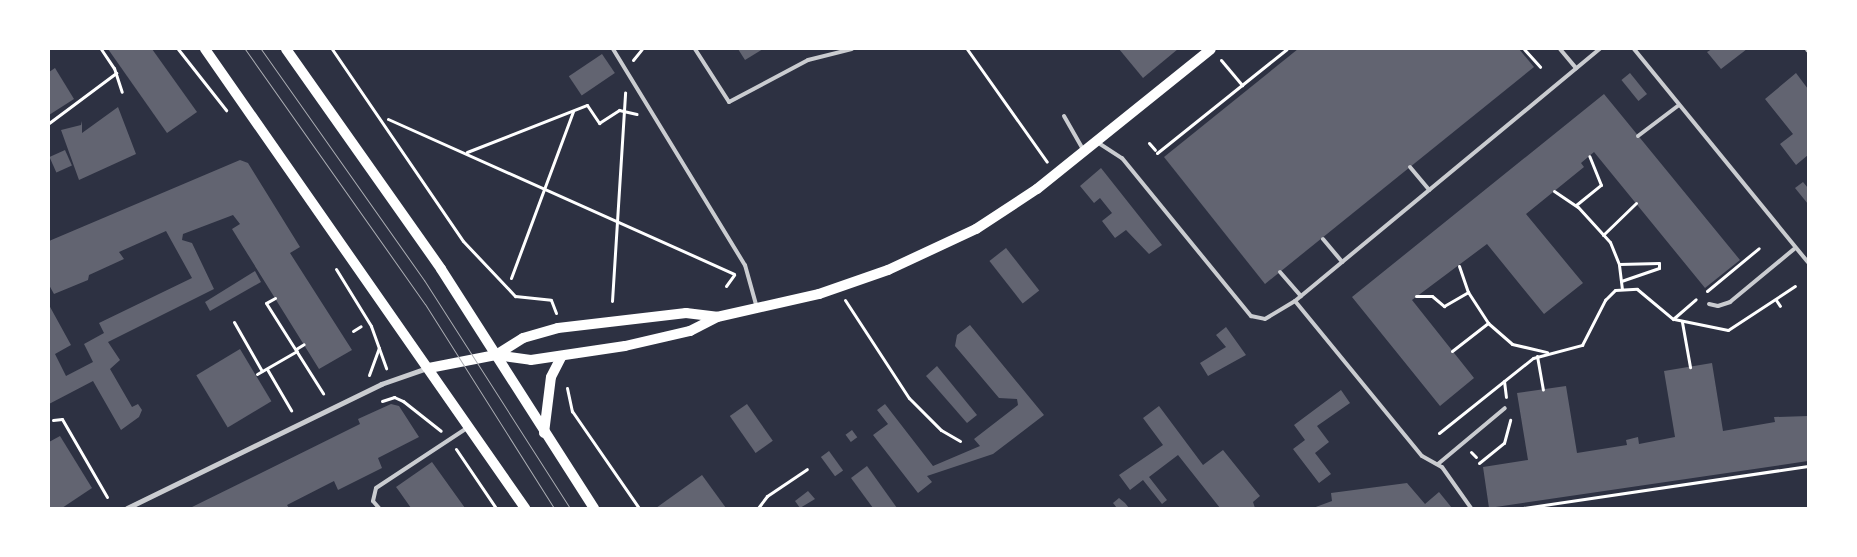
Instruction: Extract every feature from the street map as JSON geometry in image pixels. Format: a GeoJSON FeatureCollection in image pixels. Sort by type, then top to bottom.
{"type":"FeatureCollection","features":[{"type":"Feature","properties":{"kind":"main road"},"geometry":{"type":"LineString","coordinates":[[205,49],[525,508]]}},
{"type":"Feature","properties":{"kind":"main road"},"geometry":{"type":"LineString","coordinates":[[286,49],[441,269],[544,433],[594,508]]}},
{"type":"Feature","properties":{"kind":"main road"},"geometry":{"type":"LineString","coordinates":[[429,368],[496,355],[531,360],[561,357],[690,331],[717,317],[839,288],[902,265],[976,229],[1084,152],[1211,49]]}},
{"type":"Feature","properties":{"kind":"main road"},"geometry":{"type":"LineString","coordinates":[[496,355],[523,338],[558,328],[686,313],[717,317]]}},
{"type":"Feature","properties":{"kind":"main road"},"geometry":{"type":"LineString","coordinates":[[544,433],[551,376],[561,357]]}},
{"type":"Feature","properties":{"kind":"street"},"geometry":{"type":"LineString","coordinates":[[127,508],[391,380],[429,368]]}},
{"type":"Feature","properties":{"kind":"lane"},"geometry":{"type":"LineString","coordinates":[[613,49],[745,265],[758,308]]}},
{"type":"Feature","properties":{"kind":"lane"},"geometry":{"type":"LineString","coordinates":[[695,49],[729,102],[808,60],[852,49]]}},
{"type":"Feature","properties":{"kind":"lane"},"geometry":{"type":"LineString","coordinates":[[1560,49],[1576,68]]}},
{"type":"Feature","properties":{"kind":"lane"},"geometry":{"type":"LineString","coordinates":[[1097,142],[1122,158],[1252,316],[1275,316],[1296,301],[1600,49]]}},
{"type":"Feature","properties":{"kind":"lane"},"geometry":{"type":"LineString","coordinates":[[1634,49],[1794,249],[1808,262]]}},
{"type":"Feature","properties":{"kind":"lane"},"geometry":{"type":"LineString","coordinates":[[1638,136],[1679,105]]}},
{"type":"Feature","properties":{"kind":"lane"},"geometry":{"type":"LineString","coordinates":[[1064,116],[1084,152]]}},
{"type":"Feature","properties":{"kind":"lane"},"geometry":{"type":"LineString","coordinates":[[1410,167],[1429,190]]}},
{"type":"Feature","properties":{"kind":"lane"},"geometry":{"type":"LineString","coordinates":[[1323,239],[1342,262]]}},
{"type":"Feature","properties":{"kind":"lane"},"geometry":{"type":"LineString","coordinates":[[1710,304],[1718,306],[1730,302],[1794,249]]}},
{"type":"Feature","properties":{"kind":"lane"},"geometry":{"type":"LineString","coordinates":[[1280,272],[1301,296]]}},
{"type":"Feature","properties":{"kind":"lane"},"geometry":{"type":"LineString","coordinates":[[1296,301],[1422,456],[1438,464],[1471,508]]}},
{"type":"Feature","properties":{"kind":"lane"},"geometry":{"type":"LineString","coordinates":[[1438,464],[1505,408]]}},
{"type":"Feature","properties":{"kind":"lane"},"geometry":{"type":"LineString","coordinates":[[379,508],[373,501],[376,488],[469,426]]}},
{"type":"Feature","properties":{"kind":"path"},"geometry":{"type":"LineString","coordinates":[[102,49],[116,73],[122,92]]}},
{"type":"Feature","properties":{"kind":"path"},"geometry":{"type":"LineString","coordinates":[[178,49],[226,111]]}},
{"type":"Feature","properties":{"kind":"path"},"geometry":{"type":"LineString","coordinates":[[332,49],[463,241],[515,296],[551,300],[556,311]]}},
{"type":"Feature","properties":{"kind":"path"},"geometry":{"type":"LineString","coordinates":[[968,49],[1047,162]]}},
{"type":"Feature","properties":{"kind":"path"},"geometry":{"type":"LineString","coordinates":[[1149,143],[1156,152],[1287,49]]}},
{"type":"Feature","properties":{"kind":"path"},"geometry":{"type":"LineString","coordinates":[[1524,49],[1540,67]]}},
{"type":"Feature","properties":{"kind":"path"},"geometry":{"type":"LineString","coordinates":[[1219,57],[1242,85]]}},
{"type":"Feature","properties":{"kind":"path"},"geometry":{"type":"LineString","coordinates":[[612,301],[627,70]]}},
{"type":"Feature","properties":{"kind":"path"},"geometry":{"type":"LineString","coordinates":[[49,123],[116,73]]}},
{"type":"Feature","properties":{"kind":"path"},"geometry":{"type":"LineString","coordinates":[[467,152],[587,105],[599,123],[623,109]]}},
{"type":"Feature","properties":{"kind":"path"},"geometry":{"type":"LineString","coordinates":[[623,109],[640,116]]}},
{"type":"Feature","properties":{"kind":"path"},"geometry":{"type":"LineString","coordinates":[[511,278],[572,110]]}},
{"type":"Feature","properties":{"kind":"path"},"geometry":{"type":"LineString","coordinates":[[388,119],[545,186],[734,274]]}},
{"type":"Feature","properties":{"kind":"path"},"geometry":{"type":"LineString","coordinates":[[1576,205],[1601,184],[1589,156]]}},
{"type":"Feature","properties":{"kind":"path"},"geometry":{"type":"LineString","coordinates":[[1554,191],[1576,205],[1603,235],[1619,264],[1622,289]]}},
{"type":"Feature","properties":{"kind":"path"},"geometry":{"type":"LineString","coordinates":[[1603,235],[1636,203]]}},
{"type":"Feature","properties":{"kind":"path"},"geometry":{"type":"LineString","coordinates":[[1673,318],[1759,248]]}},
{"type":"Feature","properties":{"kind":"path"},"geometry":{"type":"LineString","coordinates":[[332,261],[379,346],[391,380],[394,397]]}},
{"type":"Feature","properties":{"kind":"path"},"geometry":{"type":"LineString","coordinates":[[1619,264],[1659,263],[1659,268],[1621,281]]}},
{"type":"Feature","properties":{"kind":"path"},"geometry":{"type":"LineString","coordinates":[[731,265],[734,274]]}},
{"type":"Feature","properties":{"kind":"path"},"geometry":{"type":"LineString","coordinates":[[1459,266],[1468,292],[1488,323],[1512,344],[1547,352]]}},
{"type":"Feature","properties":{"kind":"path"},"geometry":{"type":"LineString","coordinates":[[726,286],[734,274]]}},
{"type":"Feature","properties":{"kind":"path"},"geometry":{"type":"LineString","coordinates":[[1439,432],[1537,356],[1547,352],[1582,345],[1604,300],[1622,289],[1642,291],[1673,318],[1682,322],[1728,330],[1795,286]]}},
{"type":"Feature","properties":{"kind":"path"},"geometry":{"type":"LineString","coordinates":[[839,288],[909,398],[941,430],[960,441]]}},
{"type":"Feature","properties":{"kind":"path"},"geometry":{"type":"LineString","coordinates":[[1416,296],[1432,296],[1444,306],[1468,292]]}},
{"type":"Feature","properties":{"kind":"path"},"geometry":{"type":"LineString","coordinates":[[275,298],[266,304],[323,393]]}},
{"type":"Feature","properties":{"kind":"path"},"geometry":{"type":"LineString","coordinates":[[1776,300],[1780,306]]}},
{"type":"Feature","properties":{"kind":"path"},"geometry":{"type":"LineString","coordinates":[[234,322],[262,371]]}},
{"type":"Feature","properties":{"kind":"path"},"geometry":{"type":"LineString","coordinates":[[1682,322],[1690,367]]}},
{"type":"Feature","properties":{"kind":"path"},"geometry":{"type":"LineString","coordinates":[[1452,350],[1488,323]]}},
{"type":"Feature","properties":{"kind":"path"},"geometry":{"type":"LineString","coordinates":[[353,331],[361,326]]}},
{"type":"Feature","properties":{"kind":"path"},"geometry":{"type":"LineString","coordinates":[[257,374],[304,344]]}},
{"type":"Feature","properties":{"kind":"path"},"geometry":{"type":"LineString","coordinates":[[356,397],[379,346]]}},
{"type":"Feature","properties":{"kind":"path"},"geometry":{"type":"LineString","coordinates":[[1537,356],[1543,389]]}},
{"type":"Feature","properties":{"kind":"path"},"geometry":{"type":"LineString","coordinates":[[267,369],[291,410]]}},
{"type":"Feature","properties":{"kind":"path"},"geometry":{"type":"LineString","coordinates":[[566,384],[572,411],[639,508]]}},
{"type":"Feature","properties":{"kind":"path"},"geometry":{"type":"LineString","coordinates":[[53,420],[62,420],[107,497]]}},
{"type":"Feature","properties":{"kind":"path"},"geometry":{"type":"LineString","coordinates":[[1471,451],[1476,457]]}},
{"type":"Feature","properties":{"kind":"path"},"geometry":{"type":"LineString","coordinates":[[1523,508],[1808,466]]}},
{"type":"Feature","properties":{"kind":"path"},"geometry":{"type":"LineString","coordinates":[[758,508],[767,496],[808,469]]}},
{"type":"Feature","properties":{"kind":"building"},"geometry":{"type":"Polygon","coordinates":[[[108,49],[152,49],[197,112],[167,133],[108,49]]]}},
{"type":"Feature","properties":{"kind":"building"},"geometry":{"type":"Polygon","coordinates":[[[738,49],[763,49],[745,60],[738,49]]]}},
{"type":"Feature","properties":{"kind":"building"},"geometry":{"type":"Polygon","coordinates":[[[1119,49],[1178,49],[1143,78],[1119,49]]]}},
{"type":"Feature","properties":{"kind":"building"},"geometry":{"type":"Polygon","coordinates":[[[1298,49],[1519,49],[1534,67],[1265,284],[1164,157],[1298,49]]]}},
{"type":"Feature","properties":{"kind":"building"},"geometry":{"type":"Polygon","coordinates":[[[1712,49],[1747,49],[1721,69],[1707,52],[1712,49]]]}},
{"type":"Feature","properties":{"kind":"building"},"geometry":{"type":"Polygon","coordinates":[[[602,54],[615,73],[582,95],[569,76],[602,54]]]}},
{"type":"Feature","properties":{"kind":"building"},"geometry":{"type":"Polygon","coordinates":[[[55,68],[74,99],[49,115],[49,72],[55,68]]]}},
{"type":"Feature","properties":{"kind":"building"},"geometry":{"type":"Polygon","coordinates":[[[1630,73],[1647,94],[1638,101],[1621,80],[1630,73]]]}},
{"type":"Feature","properties":{"kind":"building"},"geometry":{"type":"Polygon","coordinates":[[[1796,73],[1808,89],[1808,155],[1796,165],[1780,144],[1793,134],[1765,99],[1796,73]]]}},
{"type":"Feature","properties":{"kind":"building"},"geometry":{"type":"Polygon","coordinates":[[[1604,94],[1740,260],[1705,288],[1594,152],[1581,163],[1584,167],[1526,214],[1583,283],[1544,314],[1487,244],[1412,300],[1474,378],[1440,406],[1352,297],[1604,94]]]}},
{"type":"Feature","properties":{"kind":"building"},"geometry":{"type":"Polygon","coordinates":[[[118,107],[136,154],[79,180],[61,130],[81,125],[82,121],[82,133],[118,107]]]}},
{"type":"Feature","properties":{"kind":"building"},"geometry":{"type":"Polygon","coordinates":[[[65,150],[72,166],[56,172],[49,157],[65,150]]]}},
{"type":"Feature","properties":{"kind":"building"},"geometry":{"type":"Polygon","coordinates":[[[240,160],[248,163],[300,247],[290,253],[352,350],[319,369],[232,229],[240,224],[233,215],[183,234],[182,240],[192,243],[214,289],[108,342],[120,360],[110,369],[132,407],[138,404],[142,410],[139,417],[121,430],[93,381],[49,404],[49,305],[71,345],[55,354],[66,376],[93,362],[84,344],[104,333],[99,323],[192,278],[166,231],[119,252],[124,259],[89,275],[88,280],[54,294],[49,285],[49,241],[240,160]]]}},
{"type":"Feature","properties":{"kind":"building"},"geometry":{"type":"Polygon","coordinates":[[[1101,168],[1162,245],[1149,254],[1126,230],[1115,238],[1102,221],[1112,213],[1100,198],[1094,203],[1080,186],[1101,168]]]}},
{"type":"Feature","properties":{"kind":"building"},"geometry":{"type":"Polygon","coordinates":[[[1803,182],[1808,188],[1808,204],[1795,188],[1803,182]]]}},
{"type":"Feature","properties":{"kind":"building"},"geometry":{"type":"Polygon","coordinates":[[[1006,248],[1039,291],[1023,303],[989,261],[1006,248]]]}},
{"type":"Feature","properties":{"kind":"building"},"geometry":{"type":"Polygon","coordinates":[[[255,271],[261,282],[210,311],[205,302],[255,271]]]}},
{"type":"Feature","properties":{"kind":"building"},"geometry":{"type":"Polygon","coordinates":[[[970,325],[1044,415],[993,454],[927,476],[932,482],[918,493],[873,435],[888,424],[877,410],[885,404],[933,466],[980,446],[974,439],[1018,405],[1017,399],[999,398],[955,346],[957,335],[970,325]]]}},
{"type":"Feature","properties":{"kind":"building"},"geometry":{"type":"Polygon","coordinates":[[[1226,327],[1246,355],[1208,376],[1200,363],[1226,347],[1216,335],[1226,327]]]}},
{"type":"Feature","properties":{"kind":"building"},"geometry":{"type":"Polygon","coordinates":[[[240,349],[271,401],[228,428],[196,375],[240,349]]]}},
{"type":"Feature","properties":{"kind":"building"},"geometry":{"type":"Polygon","coordinates":[[[1712,363],[1723,431],[1775,422],[1774,417],[1808,416],[1808,461],[1489,508],[1483,467],[1528,460],[1517,393],[1566,386],[1577,453],[1627,445],[1626,440],[1638,437],[1639,444],[1675,437],[1664,371],[1712,363]]]}},
{"type":"Feature","properties":{"kind":"building"},"geometry":{"type":"Polygon","coordinates":[[[937,366],[977,415],[967,423],[926,376],[937,366]]]}},
{"type":"Feature","properties":{"kind":"building"},"geometry":{"type":"Polygon","coordinates":[[[1341,390],[1350,403],[1317,426],[1329,442],[1315,453],[1331,474],[1319,483],[1293,449],[1305,440],[1294,425],[1341,390]]]}},
{"type":"Feature","properties":{"kind":"building"},"geometry":{"type":"Polygon","coordinates":[[[391,404],[399,406],[419,437],[378,458],[382,468],[338,490],[334,481],[287,505],[289,508],[190,508],[360,424],[358,419],[391,404]]]}},
{"type":"Feature","properties":{"kind":"building"},"geometry":{"type":"Polygon","coordinates":[[[747,404],[773,441],[756,453],[730,416],[747,404]]]}},
{"type":"Feature","properties":{"kind":"building"},"geometry":{"type":"Polygon","coordinates":[[[1159,406],[1203,465],[1223,450],[1260,496],[1253,502],[1255,508],[1220,508],[1178,455],[1149,477],[1167,500],[1162,504],[1143,480],[1130,490],[1119,475],[1163,445],[1143,418],[1159,406]]]}},
{"type":"Feature","properties":{"kind":"building"},"geometry":{"type":"Polygon","coordinates":[[[852,430],[857,437],[851,442],[846,435],[852,430]]]}},
{"type":"Feature","properties":{"kind":"building"},"geometry":{"type":"Polygon","coordinates":[[[60,436],[92,488],[62,508],[49,508],[49,442],[60,436]]]}},
{"type":"Feature","properties":{"kind":"building"},"geometry":{"type":"Polygon","coordinates":[[[829,451],[843,470],[835,476],[821,457],[829,451]]]}},
{"type":"Feature","properties":{"kind":"building"},"geometry":{"type":"Polygon","coordinates":[[[432,462],[465,508],[411,508],[396,487],[432,462]]]}},
{"type":"Feature","properties":{"kind":"building"},"geometry":{"type":"Polygon","coordinates":[[[867,466],[897,508],[873,508],[851,478],[867,466]]]}},
{"type":"Feature","properties":{"kind":"building"},"geometry":{"type":"Polygon","coordinates":[[[702,475],[726,508],[656,508],[702,475]]]}},
{"type":"Feature","properties":{"kind":"building"},"geometry":{"type":"Polygon","coordinates":[[[1407,483],[1425,504],[1439,492],[1452,508],[1313,508],[1332,501],[1331,493],[1407,483]]]}},
{"type":"Feature","properties":{"kind":"building"},"geometry":{"type":"Polygon","coordinates":[[[808,491],[815,499],[800,508],[795,501],[808,491]]]}},
{"type":"Feature","properties":{"kind":"building"},"geometry":{"type":"Polygon","coordinates":[[[1119,498],[1129,508],[1117,508],[1113,503],[1119,498]]]}},
{"type":"Feature","properties":{"kind":"tram line"},"geometry":{"type":"LineString","coordinates":[[245,49],[425,304],[554,508]]}},
{"type":"Feature","properties":{"kind":"tram line"},"geometry":{"type":"LineString","coordinates":[[261,49],[424,280],[570,508]]}}]}
